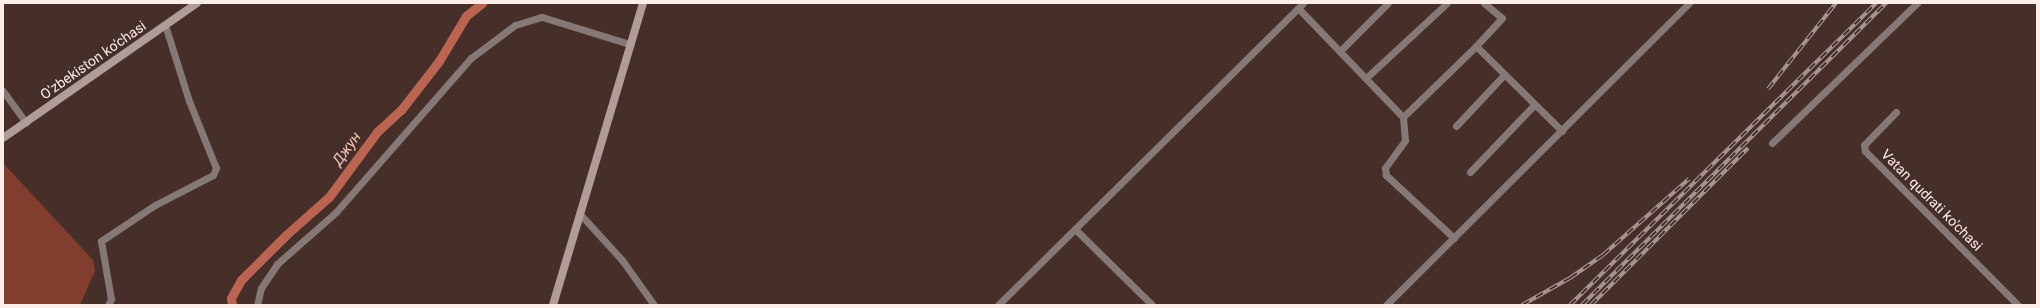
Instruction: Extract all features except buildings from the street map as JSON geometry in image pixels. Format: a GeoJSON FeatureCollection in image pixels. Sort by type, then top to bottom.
{"type":"FeatureCollection","features":[{"type":"Feature","properties":{"kind":"main road","name":"O'zbekiston ko'chasi"},"geometry":{"type":"LineString","coordinates":[[3,138],[197,3]]}},
{"type":"Feature","properties":{"kind":"main road"},"geometry":{"type":"LineString","coordinates":[[553,305],[643,3]]}},
{"type":"Feature","properties":{"kind":"street"},"geometry":{"type":"LineString","coordinates":[[1341,50],[1388,3]]}},
{"type":"Feature","properties":{"kind":"street"},"geometry":{"type":"LineString","coordinates":[[1366,78],[1447,3]]}},
{"type":"Feature","properties":{"kind":"street"},"geometry":{"type":"LineString","coordinates":[[1402,117],[1476,46],[1502,18],[1484,3]]}},
{"type":"Feature","properties":{"kind":"street"},"geometry":{"type":"LineString","coordinates":[[1386,305],[1689,3]]}},
{"type":"Feature","properties":{"kind":"street"},"geometry":{"type":"LineString","coordinates":[[1772,143],[1917,3]]}},
{"type":"Feature","properties":{"kind":"street"},"geometry":{"type":"LineString","coordinates":[[998,305],[1301,6],[1402,117],[1405,140],[1385,168],[1386,174],[1454,238]]}},
{"type":"Feature","properties":{"kind":"street"},"geometry":{"type":"LineString","coordinates":[[257,305],[261,288],[277,264],[336,212],[471,58],[515,25],[542,17],[630,44]]}},
{"type":"Feature","properties":{"kind":"street"},"geometry":{"type":"LineString","coordinates":[[108,305],[111,298],[101,241],[155,205],[213,174],[216,168],[189,101],[165,25]]}},
{"type":"Feature","properties":{"kind":"street"},"geometry":{"type":"LineString","coordinates":[[1476,46],[1504,76],[1562,131]]}},
{"type":"Feature","properties":{"kind":"street"},"geometry":{"type":"LineString","coordinates":[[1456,126],[1504,76]]}},
{"type":"Feature","properties":{"kind":"street"},"geometry":{"type":"LineString","coordinates":[[3,91],[26,123]]}},
{"type":"Feature","properties":{"kind":"street"},"geometry":{"type":"LineString","coordinates":[[1470,172],[1534,104]]}},
{"type":"Feature","properties":{"kind":"street","name":"Vatan qudrati ko'chasi"},"geometry":{"type":"LineString","coordinates":[[1896,112],[1864,145],[1864,151],[2018,305]]}},
{"type":"Feature","properties":{"kind":"street"},"geometry":{"type":"LineString","coordinates":[[580,214],[622,260],[654,305]]}},
{"type":"Feature","properties":{"kind":"street"},"geometry":{"type":"LineString","coordinates":[[1075,229],[1152,305]]}},
{"type":"Feature","properties":{"kind":"shaded area"},"geometry":{"type":"Polygon","coordinates":[[[3,163],[93,260],[95,271],[80,305],[3,305],[3,163]]]}},
{"type":"Feature","properties":{"kind":"waterway","name":"Джун"},"geometry":{"type":"LineString","coordinates":[[232,305],[231,298],[241,280],[286,235],[329,197],[377,132],[401,110],[439,61],[466,16],[482,3]]}},
{"type":"Feature","properties":{"kind":"railway"},"geometry":{"type":"LineString","coordinates":[[1768,89],[1836,3]]}},
{"type":"Feature","properties":{"kind":"railway"},"geometry":{"type":"LineString","coordinates":[[1570,305],[1876,3]]}},
{"type":"Feature","properties":{"kind":"railway"},"geometry":{"type":"LineString","coordinates":[[1582,305],[1886,3]]}},
{"type":"Feature","properties":{"kind":"railway"},"geometry":{"type":"LineString","coordinates":[[1591,305],[1748,148]]}},
{"type":"Feature","properties":{"kind":"railway"},"geometry":{"type":"LineString","coordinates":[[1522,305],[1570,278],[1603,255],[1689,179]]}}]}
